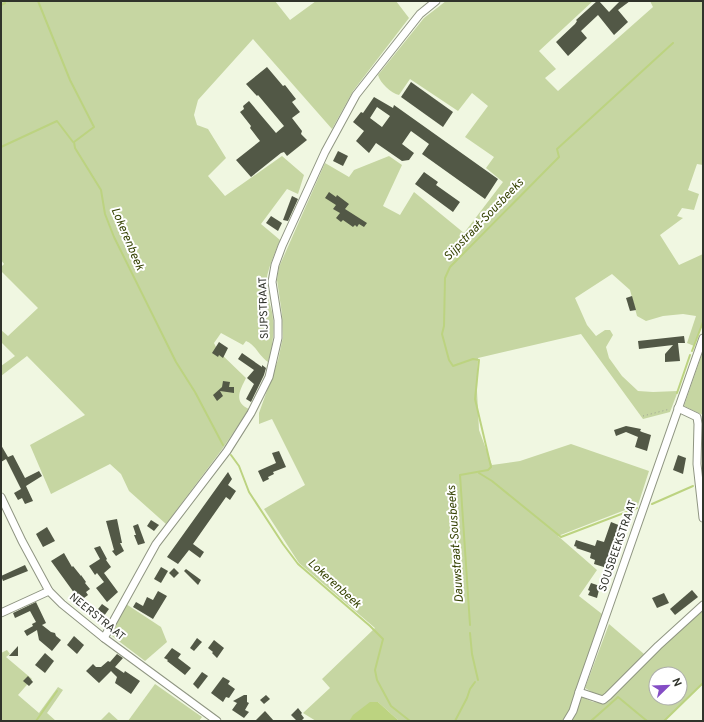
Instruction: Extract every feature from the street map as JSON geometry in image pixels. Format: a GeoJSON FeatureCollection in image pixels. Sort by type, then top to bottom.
{"type":"FeatureCollection","features":[{"type":"Feature","properties":{"kind":"street","name":"SIJPSTRAAT"},"geometry":{"type":"LineString","coordinates":[[104,638],[156,544],[227,451],[251,414],[269,377],[278,338],[278,320],[272,282],[275,265],[282,246],[325,152],[356,95],[420,14],[436,1]]}},
{"type":"Feature","properties":{"kind":"street","name":"SOUSBEEKSTRAAT"},"geometry":{"type":"LineString","coordinates":[[567,721],[573,711],[703,338]]}},
{"type":"Feature","properties":{"kind":"street"},"geometry":{"type":"LineString","coordinates":[[678,408],[696,417],[698,424],[698,464],[703,518]]}},
{"type":"Feature","properties":{"kind":"street","name":"NEERSTRAAT"},"geometry":{"type":"LineString","coordinates":[[1,496],[22,541],[50,591],[62,604],[104,638],[217,721]]}},
{"type":"Feature","properties":{"kind":"street"},"geometry":{"type":"LineString","coordinates":[[1,613],[50,591]]}},
{"type":"Feature","properties":{"kind":"street"},"geometry":{"type":"LineString","coordinates":[[579,692],[603,700],[658,646],[703,605]]}},
{"type":"Feature","properties":{"kind":"path"},"geometry":{"type":"LineString","coordinates":[[643,416],[678,408]]}},
{"type":"Feature","properties":{"kind":"shaded area"},"geometry":{"type":"Polygon","coordinates":[[[1,1],[275,1],[290,20],[316,1],[396,1],[409,18],[353,91],[332,129],[253,39],[198,100],[194,115],[197,125],[208,129],[226,158],[208,176],[225,196],[282,156],[304,175],[298,194],[287,189],[261,224],[280,240],[266,282],[266,291],[272,312],[273,324],[272,344],[268,362],[252,345],[246,341],[243,345],[221,333],[214,343],[218,351],[246,378],[240,391],[239,399],[244,406],[249,409],[223,448],[166,524],[129,491],[121,474],[110,464],[51,494],[30,445],[85,415],[27,356],[1,376],[1,366],[15,356],[1,342],[1,330],[8,336],[38,308],[1,271],[1,267],[4,264],[1,260],[1,1]]]}},
{"type":"Feature","properties":{"kind":"shaded area"},"geometry":{"type":"Polygon","coordinates":[[[446,1],[593,1],[539,51],[556,69],[545,78],[558,91],[653,7],[650,1],[703,1],[703,165],[697,164],[688,190],[699,194],[694,210],[682,208],[677,216],[683,218],[660,235],[679,265],[703,254],[703,321],[694,346],[687,343],[696,316],[683,314],[663,316],[646,321],[637,316],[630,290],[612,274],[575,298],[587,325],[596,336],[605,330],[610,330],[613,335],[606,347],[609,358],[622,376],[638,391],[678,391],[670,412],[643,419],[581,334],[478,358],[477,391],[479,430],[492,465],[520,461],[571,444],[649,471],[638,505],[558,536],[597,570],[579,596],[602,614],[569,711],[564,721],[399,721],[378,702],[354,715],[349,721],[316,721],[303,713],[330,688],[322,679],[375,628],[299,563],[264,509],[305,485],[272,419],[259,424],[259,413],[278,360],[283,337],[282,314],[277,280],[279,267],[325,163],[349,177],[354,170],[389,156],[402,165],[383,206],[400,215],[414,192],[464,233],[503,182],[486,168],[494,157],[465,137],[488,106],[472,93],[458,111],[410,79],[399,95],[386,87],[378,75],[424,18],[446,1]]]}},
{"type":"Feature","properties":{"kind":"shaded area"},"geometry":{"type":"Polygon","coordinates":[[[703,354],[703,415],[684,406],[703,354]]]}},
{"type":"Feature","properties":{"kind":"shaded area"},"geometry":{"type":"Polygon","coordinates":[[[126,604],[161,627],[167,642],[145,661],[112,636],[114,626],[126,604]]]}},
{"type":"Feature","properties":{"kind":"shaded area"},"geometry":{"type":"Polygon","coordinates":[[[703,611],[703,684],[688,698],[688,666],[648,666],[648,706],[680,706],[664,721],[571,721],[582,697],[593,702],[606,703],[665,643],[703,611]]]}},
{"type":"Feature","properties":{"kind":"shaded area"},"geometry":{"type":"Polygon","coordinates":[[[609,624],[644,654],[606,695],[600,697],[585,688],[609,624]]]}},
{"type":"Feature","properties":{"kind":"shaded area"},"geometry":{"type":"Polygon","coordinates":[[[7,650],[10,654],[6,657],[32,679],[18,695],[39,713],[58,687],[63,690],[47,713],[56,721],[1,721],[1,653],[7,650]]]}},
{"type":"Feature","properties":{"kind":"shaded area"},"geometry":{"type":"Polygon","coordinates":[[[155,684],[202,717],[199,721],[128,721],[155,684]]]}},
{"type":"Feature","properties":{"kind":"shaded area"},"geometry":{"type":"Polygon","coordinates":[[[370,702],[378,702],[399,721],[349,721],[353,715],[370,702]]]}},
{"type":"Feature","properties":{"kind":"shaded area"},"geometry":{"type":"Polygon","coordinates":[[[109,712],[119,721],[100,721],[109,712]]]}},
{"type":"Feature","properties":{"kind":"building"},"geometry":{"type":"Polygon","coordinates":[[[597,1],[599,1],[609,12],[620,1],[630,1],[618,10],[628,22],[614,35],[598,15],[581,31],[587,38],[568,56],[556,42],[575,24],[577,21],[576,20],[597,1]]]}},
{"type":"Feature","properties":{"kind":"building"},"geometry":{"type":"Polygon","coordinates":[[[267,67],[283,86],[285,85],[296,99],[292,102],[300,112],[292,118],[302,131],[301,134],[307,140],[287,156],[284,152],[281,153],[251,177],[236,160],[260,141],[240,112],[244,109],[243,106],[249,101],[276,133],[284,126],[258,95],[257,96],[246,84],[267,67]]]}},
{"type":"Feature","properties":{"kind":"building"},"geometry":{"type":"Polygon","coordinates":[[[411,82],[453,112],[443,127],[401,97],[411,82]]]}},
{"type":"Feature","properties":{"kind":"building"},"geometry":{"type":"Polygon","coordinates":[[[374,97],[393,108],[394,105],[498,179],[485,199],[422,154],[429,144],[411,131],[402,144],[414,153],[409,160],[402,161],[376,143],[369,153],[356,141],[364,131],[353,122],[361,112],[363,113],[374,97]],[[377,107],[370,118],[382,127],[390,116],[377,107]]]}},
{"type":"Feature","properties":{"kind":"building"},"geometry":{"type":"Polygon","coordinates":[[[338,151],[348,156],[343,166],[333,161],[338,151]]]}},
{"type":"Feature","properties":{"kind":"building"},"geometry":{"type":"Polygon","coordinates":[[[424,172],[438,182],[436,185],[460,202],[453,212],[415,184],[424,172]]]}},
{"type":"Feature","properties":{"kind":"building"},"geometry":{"type":"Polygon","coordinates":[[[329,192],[336,197],[337,195],[349,204],[345,209],[367,223],[364,227],[359,224],[357,227],[355,225],[353,227],[343,220],[341,222],[336,218],[340,213],[333,209],[336,205],[325,198],[329,192]]]}},
{"type":"Feature","properties":{"kind":"building"},"geometry":{"type":"Polygon","coordinates":[[[292,196],[298,199],[288,221],[283,220],[292,196]]]}},
{"type":"Feature","properties":{"kind":"building"},"geometry":{"type":"Polygon","coordinates":[[[271,216],[282,223],[278,231],[266,223],[271,216]]]}},
{"type":"Feature","properties":{"kind":"building"},"geometry":{"type":"Polygon","coordinates":[[[632,296],[636,310],[630,311],[626,298],[632,296]]]}},
{"type":"Feature","properties":{"kind":"building"},"geometry":{"type":"Polygon","coordinates":[[[684,336],[685,343],[678,343],[680,361],[665,362],[665,354],[673,345],[639,349],[638,341],[684,336]]]}},
{"type":"Feature","properties":{"kind":"building"},"geometry":{"type":"Polygon","coordinates":[[[219,342],[228,348],[223,358],[212,353],[219,342]]]}},
{"type":"Feature","properties":{"kind":"building"},"geometry":{"type":"Polygon","coordinates":[[[242,353],[262,367],[262,365],[266,368],[251,402],[246,399],[254,384],[247,378],[254,370],[238,359],[242,353]]]}},
{"type":"Feature","properties":{"kind":"building"},"geometry":{"type":"Polygon","coordinates":[[[223,381],[230,382],[229,387],[234,387],[234,393],[220,391],[223,396],[217,401],[213,395],[222,387],[223,381]]]}},
{"type":"Feature","properties":{"kind":"building"},"geometry":{"type":"Polygon","coordinates":[[[626,426],[641,429],[640,431],[651,435],[647,451],[635,447],[638,437],[626,432],[616,436],[614,430],[626,426]]]}},
{"type":"Feature","properties":{"kind":"building"},"geometry":{"type":"Polygon","coordinates":[[[1,445],[8,457],[13,455],[25,478],[39,471],[42,476],[26,486],[33,501],[25,504],[22,498],[18,500],[14,493],[21,489],[6,459],[1,462],[1,445]]]}},
{"type":"Feature","properties":{"kind":"building"},"geometry":{"type":"Polygon","coordinates":[[[279,451],[286,467],[273,472],[274,474],[268,477],[269,479],[263,482],[258,471],[276,463],[272,453],[279,451]]]}},
{"type":"Feature","properties":{"kind":"building"},"geometry":{"type":"Polygon","coordinates":[[[678,455],[686,458],[683,474],[673,470],[678,455]]]}},
{"type":"Feature","properties":{"kind":"building"},"geometry":{"type":"Polygon","coordinates":[[[228,472],[232,479],[228,485],[236,491],[230,500],[226,497],[193,544],[204,552],[200,558],[189,550],[178,564],[167,557],[228,472]]]}},
{"type":"Feature","properties":{"kind":"building"},"geometry":{"type":"Polygon","coordinates":[[[117,519],[122,543],[120,543],[124,551],[116,556],[112,551],[114,550],[106,521],[117,519]]]}},
{"type":"Feature","properties":{"kind":"building"},"geometry":{"type":"Polygon","coordinates":[[[151,520],[159,525],[154,531],[147,526],[151,520]]]}},
{"type":"Feature","properties":{"kind":"building"},"geometry":{"type":"Polygon","coordinates":[[[611,522],[621,526],[607,568],[594,564],[595,560],[590,558],[591,553],[574,546],[576,540],[595,546],[597,540],[604,542],[611,522]]]}},
{"type":"Feature","properties":{"kind":"building"},"geometry":{"type":"Polygon","coordinates":[[[138,524],[145,543],[138,545],[134,535],[136,535],[133,526],[138,524]]]}},
{"type":"Feature","properties":{"kind":"building"},"geometry":{"type":"Polygon","coordinates":[[[47,527],[55,541],[43,547],[36,534],[47,527]]]}},
{"type":"Feature","properties":{"kind":"building"},"geometry":{"type":"Polygon","coordinates":[[[100,546],[111,567],[104,573],[118,592],[107,602],[96,588],[104,582],[97,573],[95,575],[89,566],[100,559],[94,548],[100,546]]]}},
{"type":"Feature","properties":{"kind":"building"},"geometry":{"type":"Polygon","coordinates":[[[64,553],[72,567],[73,566],[81,575],[90,589],[86,592],[88,595],[80,601],[51,561],[64,553]]]}},
{"type":"Feature","properties":{"kind":"building"},"geometry":{"type":"Polygon","coordinates":[[[25,565],[28,571],[3,581],[1,576],[25,565]]]}},
{"type":"Feature","properties":{"kind":"building"},"geometry":{"type":"Polygon","coordinates":[[[161,567],[168,571],[161,583],[154,579],[161,567]]]}},
{"type":"Feature","properties":{"kind":"building"},"geometry":{"type":"Polygon","coordinates":[[[174,568],[179,573],[174,578],[169,573],[174,568]]]}},
{"type":"Feature","properties":{"kind":"building"},"geometry":{"type":"Polygon","coordinates":[[[186,569],[201,580],[198,585],[184,571],[186,569]]]}},
{"type":"Feature","properties":{"kind":"building"},"geometry":{"type":"Polygon","coordinates":[[[591,583],[600,586],[597,598],[588,595],[590,591],[588,590],[591,583]]]}},
{"type":"Feature","properties":{"kind":"building"},"geometry":{"type":"Polygon","coordinates":[[[692,590],[698,597],[675,615],[670,609],[692,590]]]}},
{"type":"Feature","properties":{"kind":"building"},"geometry":{"type":"Polygon","coordinates":[[[158,591],[167,596],[153,619],[133,607],[136,602],[143,606],[147,597],[153,600],[158,591]]]}},
{"type":"Feature","properties":{"kind":"building"},"geometry":{"type":"Polygon","coordinates":[[[664,593],[669,603],[657,608],[652,598],[664,593]]]}},
{"type":"Feature","properties":{"kind":"building"},"geometry":{"type":"Polygon","coordinates":[[[36,602],[46,623],[42,625],[51,632],[55,633],[61,640],[52,651],[39,640],[37,630],[27,636],[24,631],[33,626],[32,624],[36,622],[30,611],[15,618],[13,613],[36,602]]]}},
{"type":"Feature","properties":{"kind":"building"},"geometry":{"type":"Polygon","coordinates":[[[102,604],[109,609],[104,616],[102,614],[100,617],[95,613],[102,604]]]}},
{"type":"Feature","properties":{"kind":"building"},"geometry":{"type":"Polygon","coordinates":[[[74,636],[84,645],[77,654],[67,645],[74,636]]]}},
{"type":"Feature","properties":{"kind":"building"},"geometry":{"type":"Polygon","coordinates":[[[197,638],[202,642],[194,651],[190,648],[197,638]]]}},
{"type":"Feature","properties":{"kind":"building"},"geometry":{"type":"Polygon","coordinates":[[[214,640],[224,648],[217,658],[208,648],[214,640]]]}},
{"type":"Feature","properties":{"kind":"building"},"geometry":{"type":"Polygon","coordinates":[[[18,646],[18,656],[9,656],[18,646]]]}},
{"type":"Feature","properties":{"kind":"building"},"geometry":{"type":"Polygon","coordinates":[[[172,648],[181,654],[178,658],[191,668],[185,675],[164,658],[172,648]]]}},
{"type":"Feature","properties":{"kind":"building"},"geometry":{"type":"Polygon","coordinates":[[[45,653],[54,661],[45,673],[35,665],[45,653]]]}},
{"type":"Feature","properties":{"kind":"building"},"geometry":{"type":"Polygon","coordinates":[[[117,654],[123,658],[115,667],[124,673],[125,671],[140,681],[131,694],[115,683],[117,677],[111,671],[99,683],[86,671],[93,664],[96,667],[101,667],[108,661],[110,662],[117,654]]]}},
{"type":"Feature","properties":{"kind":"building"},"geometry":{"type":"Polygon","coordinates":[[[202,672],[208,676],[198,689],[193,684],[202,672]]]}},
{"type":"Feature","properties":{"kind":"building"},"geometry":{"type":"Polygon","coordinates":[[[28,676],[33,682],[29,686],[23,681],[28,676]]]}},
{"type":"Feature","properties":{"kind":"building"},"geometry":{"type":"Polygon","coordinates":[[[223,677],[230,681],[228,684],[235,689],[229,698],[226,697],[223,702],[211,693],[223,677]]]}},
{"type":"Feature","properties":{"kind":"building"},"geometry":{"type":"Polygon","coordinates":[[[247,695],[247,702],[249,703],[245,710],[249,712],[244,718],[232,710],[237,703],[233,701],[247,695]]]}},
{"type":"Feature","properties":{"kind":"building"},"geometry":{"type":"Polygon","coordinates":[[[266,695],[270,699],[264,704],[260,700],[266,695]]]}},
{"type":"Feature","properties":{"kind":"building"},"geometry":{"type":"Polygon","coordinates":[[[298,708],[304,718],[301,721],[297,721],[291,715],[298,708]]]}},
{"type":"Feature","properties":{"kind":"building"},"geometry":{"type":"Polygon","coordinates":[[[265,711],[274,721],[255,721],[265,711]]]}},
{"type":"Feature","properties":{"kind":"waterway","name":"Lokerenbeek"},"geometry":{"type":"LineString","coordinates":[[38,1],[70,80],[94,127],[74,142],[75,148],[101,190],[105,214],[114,237],[176,362],[195,392],[223,445]]}},
{"type":"Feature","properties":{"kind":"waterway"},"geometry":{"type":"LineString","coordinates":[[1,5],[5,3]]}},
{"type":"Feature","properties":{"kind":"waterway","name":"Sijpstraat-Sousbeeks"},"geometry":{"type":"LineString","coordinates":[[470,625],[460,475],[488,470],[491,467],[475,399],[479,360],[473,359],[453,366],[449,360],[442,334],[444,326],[445,278],[450,267],[559,157],[557,149],[673,43]]}},
{"type":"Feature","properties":{"kind":"waterway"},"geometry":{"type":"LineString","coordinates":[[1,147],[57,121],[73,142]]}},
{"type":"Feature","properties":{"kind":"waterway"},"geometry":{"type":"LineString","coordinates":[[692,351],[703,322]]}},
{"type":"Feature","properties":{"kind":"waterway"},"geometry":{"type":"LineString","coordinates":[[677,393],[690,355]]}},
{"type":"Feature","properties":{"kind":"waterway","name":"Lokerenbeek"},"geometry":{"type":"LineString","coordinates":[[231,455],[239,466],[249,492],[298,564],[383,639],[375,670],[377,680],[391,706],[410,721]]}},
{"type":"Feature","properties":{"kind":"waterway","name":"Dauwstraat-Sousbeeks"},"geometry":{"type":"LineString","coordinates":[[479,473],[492,481],[561,537],[637,508]]}},
{"type":"Feature","properties":{"kind":"waterway","name":"Dauwstraat-Sousbeeks"},"geometry":{"type":"LineString","coordinates":[[652,504],[693,486]]}},
{"type":"Feature","properties":{"kind":"waterway","name":"Dauwstraat-Sousbeeks"},"geometry":{"type":"LineString","coordinates":[[470,633],[472,654],[478,680]]}},
{"type":"Feature","properties":{"kind":"waterway","name":"Dauwstraat-Sousbeeks"},"geometry":{"type":"LineString","coordinates":[[455,721],[470,689],[475,682]]}},
{"type":"Feature","properties":{"kind":"waterway"},"geometry":{"type":"LineString","coordinates":[[664,721],[703,683]]}},
{"type":"Feature","properties":{"kind":"waterway"},"geometry":{"type":"LineString","coordinates":[[36,721],[57,691]]}},
{"type":"Feature","properties":{"kind":"waterway"},"geometry":{"type":"LineString","coordinates":[[591,721],[618,697],[647,721]]}}]}
